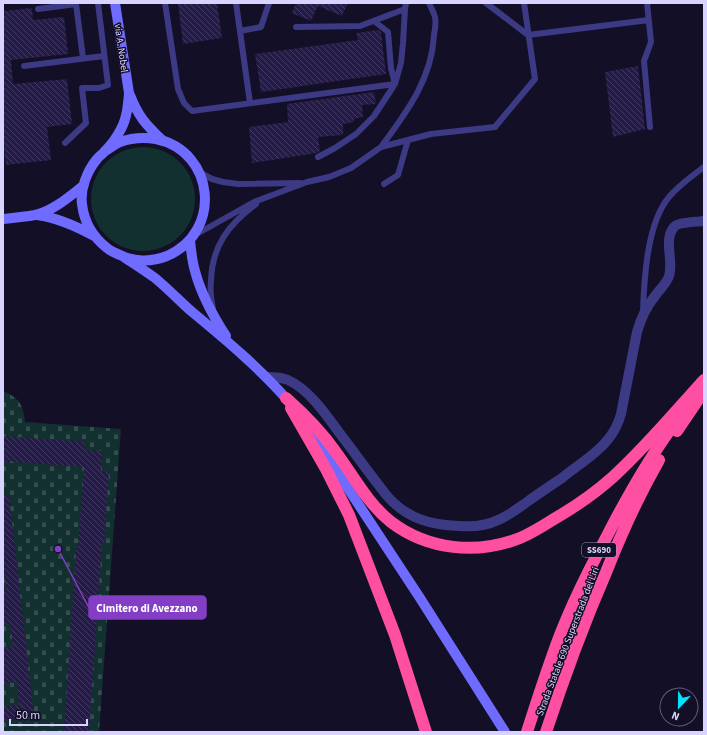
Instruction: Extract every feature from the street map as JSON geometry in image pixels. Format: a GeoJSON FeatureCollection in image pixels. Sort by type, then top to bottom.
{"type":"FeatureCollection","features":[{"type":"Feature","properties":{"kind":"highway"},"geometry":{"type":"LineString","coordinates":[[286,398],[301,411],[321,433],[374,506],[390,521],[406,531],[429,542],[449,547],[469,548],[495,545],[520,538],[547,524],[585,499],[612,478],[636,455],[704,380]]}},
{"type":"Feature","properties":{"kind":"highway","name":"Strada Statale 690 Superstrada del Liri"},"geometry":{"type":"LineString","coordinates":[[527,732],[552,656],[574,601],[591,565],[648,463],[674,424],[704,385]]}},
{"type":"Feature","properties":{"kind":"highway","name":"Strada Statale 690 Superstrada del Liri"},"geometry":{"type":"LineString","coordinates":[[546,732],[586,618],[641,492],[663,453],[704,391]]}},
{"type":"Feature","properties":{"kind":"highway"},"geometry":{"type":"LineString","coordinates":[[286,398],[350,515],[395,635],[426,732]]}},
{"type":"Feature","properties":{"kind":"main road","name":"via A. Nobel"},"geometry":{"type":"LineString","coordinates":[[115,3],[129,93]]}},
{"type":"Feature","properties":{"kind":"main road"},"geometry":{"type":"LineString","coordinates":[[124,258],[142,261],[160,259],[176,252],[192,238],[202,221],[205,205],[205,188],[199,172],[190,158],[178,148],[163,140],[149,127],[135,107],[129,93]]}},
{"type":"Feature","properties":{"kind":"main road"},"geometry":{"type":"LineString","coordinates":[[107,150],[121,129],[125,118],[129,93]]}},
{"type":"Feature","properties":{"kind":"main road"},"geometry":{"type":"LineString","coordinates":[[94,236],[86,220],[82,203],[84,186],[88,172],[96,160],[107,150],[120,142],[134,138],[163,140]]}},
{"type":"Feature","properties":{"kind":"main road"},"geometry":{"type":"LineString","coordinates":[[3,219],[35,215],[45,212],[84,186]]}},
{"type":"Feature","properties":{"kind":"main road"},"geometry":{"type":"LineString","coordinates":[[35,215],[47,216],[71,224],[94,236],[108,249],[155,279],[235,347],[286,398],[303,419],[420,598],[504,732]]}},
{"type":"Feature","properties":{"kind":"main road"},"geometry":{"type":"LineString","coordinates":[[192,238],[192,258],[199,285],[217,322],[235,347]]}},
{"type":"Feature","properties":{"kind":"street"},"geometry":{"type":"LineString","coordinates":[[266,378],[283,378],[297,386],[311,398],[326,415],[384,492],[402,510],[422,520],[440,525],[464,527],[494,522],[510,514],[574,468],[597,450],[609,438],[617,425],[621,414],[637,332],[642,315],[669,276],[670,234],[674,227],[679,224],[704,221]]}},
{"type":"Feature","properties":{"kind":"lane"},"geometry":{"type":"LineString","coordinates":[[64,143],[86,123],[82,88],[99,88],[108,85],[98,3]]}},
{"type":"Feature","properties":{"kind":"lane"},"geometry":{"type":"LineString","coordinates":[[165,3],[178,89],[184,103],[192,111],[395,84]]}},
{"type":"Feature","properties":{"kind":"lane"},"geometry":{"type":"LineString","coordinates":[[236,3],[250,103]]}},
{"type":"Feature","properties":{"kind":"lane"},"geometry":{"type":"LineString","coordinates":[[240,30],[261,27],[269,3]]}},
{"type":"Feature","properties":{"kind":"lane"},"geometry":{"type":"LineString","coordinates":[[192,238],[239,209],[307,182],[329,177],[351,168],[381,147],[403,117],[420,90],[429,65],[434,42],[435,18],[429,3]]}},
{"type":"Feature","properties":{"kind":"lane"},"geometry":{"type":"LineString","coordinates":[[486,3],[528,35],[649,20]]}},
{"type":"Feature","properties":{"kind":"lane"},"geometry":{"type":"LineString","coordinates":[[381,147],[431,134],[495,127],[535,79],[524,3]]}},
{"type":"Feature","properties":{"kind":"lane"},"geometry":{"type":"LineString","coordinates":[[647,3],[651,42],[644,61],[650,127]]}},
{"type":"Feature","properties":{"kind":"lane"},"geometry":{"type":"LineString","coordinates":[[38,9],[76,4],[83,58]]}},
{"type":"Feature","properties":{"kind":"lane"},"geometry":{"type":"LineString","coordinates":[[296,27],[360,26],[405,6],[401,63],[395,84],[374,116],[356,134],[318,157]]}},
{"type":"Feature","properties":{"kind":"lane"},"geometry":{"type":"LineString","coordinates":[[374,21],[388,32],[391,68],[395,84]]}},
{"type":"Feature","properties":{"kind":"lane"},"geometry":{"type":"LineString","coordinates":[[24,66],[104,56]]}},
{"type":"Feature","properties":{"kind":"lane"},"geometry":{"type":"LineString","coordinates":[[384,184],[398,175],[408,140]]}},
{"type":"Feature","properties":{"kind":"lane"},"geometry":{"type":"LineString","coordinates":[[642,315],[645,278],[651,237],[655,223],[663,204],[669,197],[680,185],[704,167]]}},
{"type":"Feature","properties":{"kind":"lane"},"geometry":{"type":"LineString","coordinates":[[199,172],[212,179],[238,184],[280,184],[307,182]]}},
{"type":"Feature","properties":{"kind":"lane"},"geometry":{"type":"LineString","coordinates":[[217,322],[212,305],[210,287],[211,269],[215,253],[222,239],[232,226],[245,212],[264,198]]}},
{"type":"Feature","properties":{"kind":"green space"},"geometry":{"type":"Polygon","coordinates":[[[143,147],[163,151],[180,162],[191,179],[195,199],[191,219],[180,236],[163,247],[143,251],[123,247],[106,236],[95,219],[91,199],[95,179],[106,162],[123,151],[143,147]]]}},
{"type":"Feature","properties":{"kind":"green space"},"geometry":{"type":"Polygon","coordinates":[[[3,391],[13,396],[20,403],[25,422],[121,429],[99,732],[3,732],[3,391]]]}},
{"type":"Feature","properties":{"kind":"building"},"geometry":{"type":"Polygon","coordinates":[[[178,3],[217,3],[222,38],[183,44],[178,3]]]}},
{"type":"Feature","properties":{"kind":"building"},"geometry":{"type":"Polygon","coordinates":[[[296,3],[348,3],[342,16],[318,6],[311,21],[292,13],[296,3]]]}},
{"type":"Feature","properties":{"kind":"building"},"geometry":{"type":"Polygon","coordinates":[[[32,8],[33,20],[64,17],[68,54],[11,60],[13,84],[67,79],[72,124],[47,127],[51,160],[6,165],[3,140],[3,11],[32,8]]]}},
{"type":"Feature","properties":{"kind":"building"},"geometry":{"type":"Polygon","coordinates":[[[378,30],[381,32],[386,74],[261,92],[255,54],[358,40],[356,33],[378,30]]]}},
{"type":"Feature","properties":{"kind":"building"},"geometry":{"type":"Polygon","coordinates":[[[638,66],[645,129],[613,137],[605,72],[638,66]]]}},
{"type":"Feature","properties":{"kind":"building"},"geometry":{"type":"Polygon","coordinates":[[[374,92],[376,104],[362,105],[363,117],[354,119],[354,122],[343,124],[343,135],[318,137],[320,151],[317,153],[252,163],[249,127],[288,122],[287,104],[374,92]]]}},
{"type":"Feature","properties":{"kind":"building"},"geometry":{"type":"Polygon","coordinates":[[[3,436],[85,442],[84,450],[102,451],[101,471],[109,471],[104,543],[102,543],[89,732],[64,732],[76,548],[78,548],[84,467],[3,461],[3,436]]]}},
{"type":"Feature","properties":{"kind":"building"},"geometry":{"type":"Polygon","coordinates":[[[9,495],[34,717],[3,721],[3,707],[19,705],[17,682],[3,684],[3,648],[13,647],[10,624],[3,625],[3,588],[6,588],[3,565],[3,496],[9,495]]]}},
{"type":"Feature","properties":{"kind":"place","name":"Cimitero di Avezzano"},"geometry":{"type":"Point","coordinates":[58,549]}}]}
